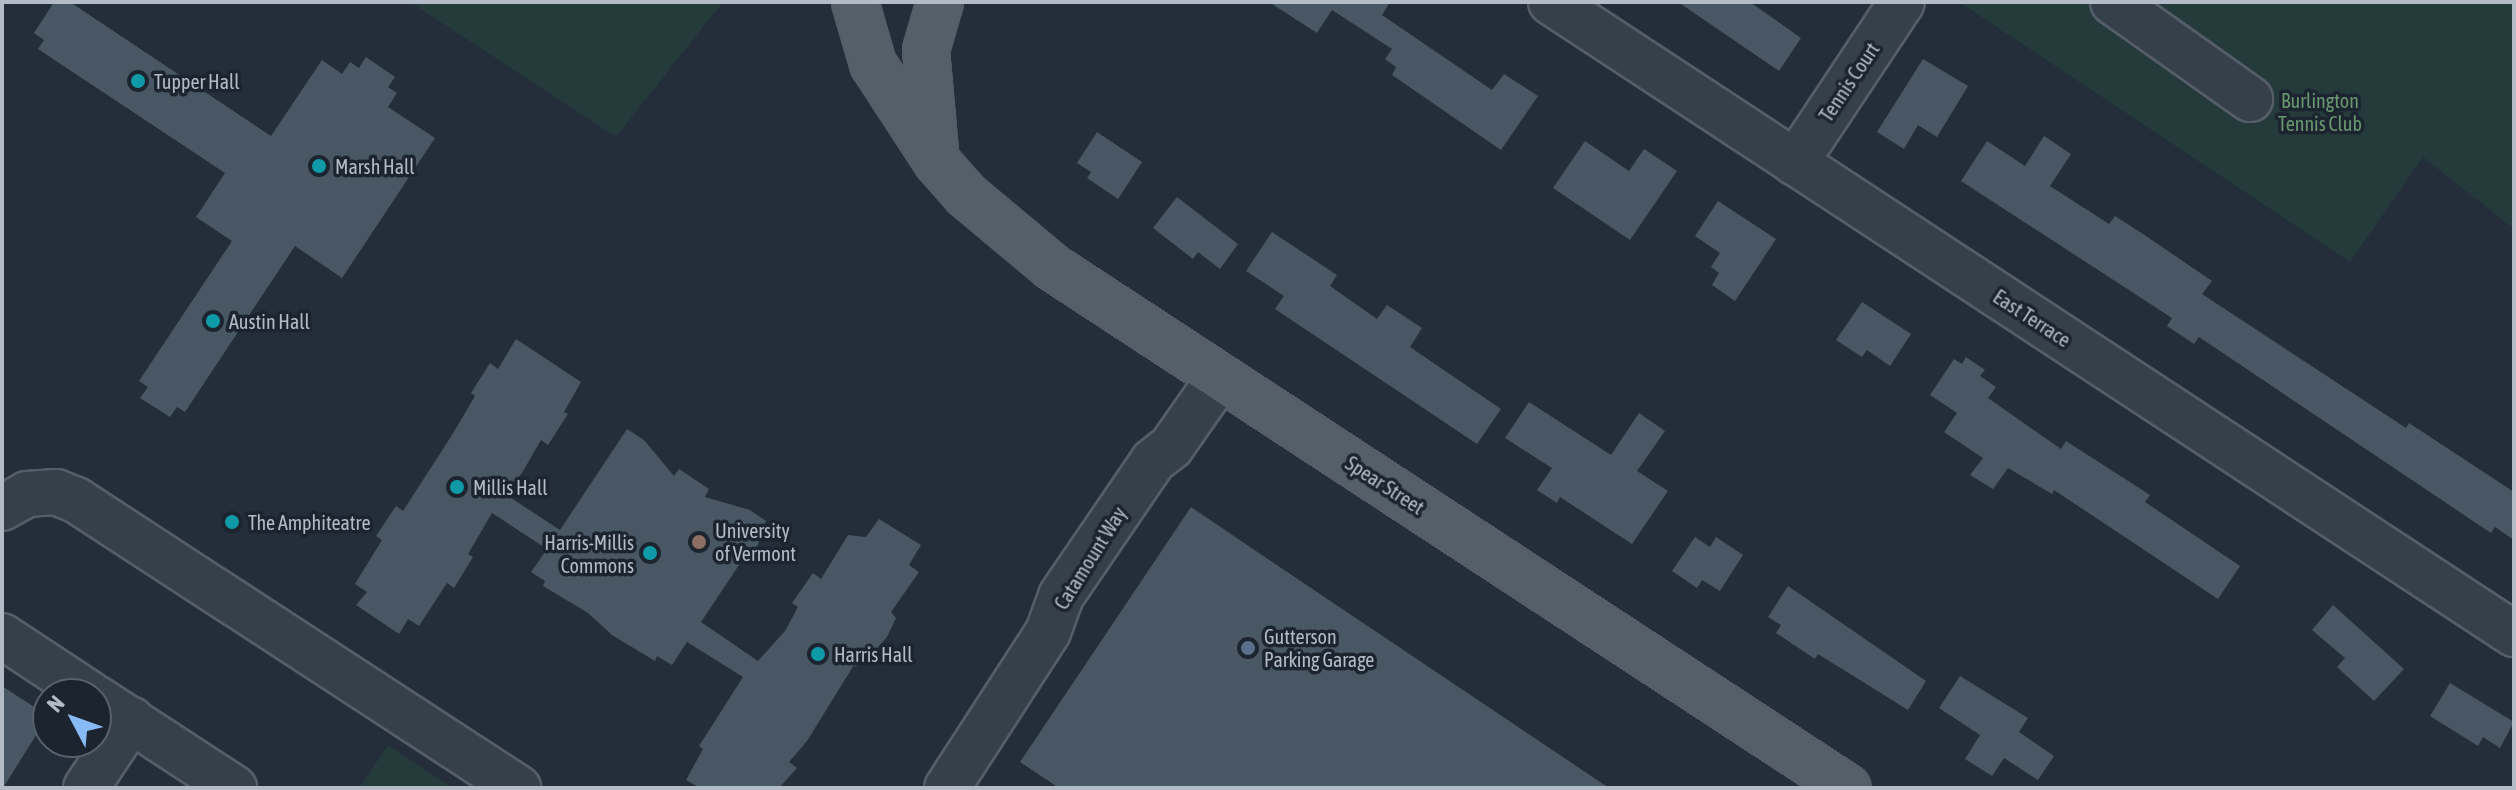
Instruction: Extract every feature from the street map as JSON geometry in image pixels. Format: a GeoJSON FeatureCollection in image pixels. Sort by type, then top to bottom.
{"type":"FeatureCollection","features":[{"type":"Feature","properties":{"kind":"main road","name":"Spear Street"},"geometry":{"type":"LineString","coordinates":[[855,2],[873,64],[937,162],[966,195],[1052,267],[1848,788]]}},
{"type":"Feature","properties":{"kind":"main road"},"geometry":{"type":"LineString","coordinates":[[937,162],[927,88],[926,50],[940,2]]}},
{"type":"Feature","properties":{"kind":"street","name":"East Terrace"},"geometry":{"type":"LineString","coordinates":[[1551,2],[2514,634]]}},
{"type":"Feature","properties":{"kind":"street","name":"Tennis Court"},"geometry":{"type":"LineString","coordinates":[[1795,163],[1902,2]]}},
{"type":"Feature","properties":{"kind":"street"},"geometry":{"type":"LineString","coordinates":[[2113,2],[2250,99]]}},
{"type":"Feature","properties":{"kind":"street","name":"Catamount Way"},"geometry":{"type":"LineString","coordinates":[[947,788],[1048,632],[1061,596],[1153,461],[1171,447],[1220,377]]}},
{"type":"Feature","properties":{"kind":"street"},"geometry":{"type":"LineString","coordinates":[[2,508],[27,494],[56,492],[76,500],[518,788]]}},
{"type":"Feature","properties":{"kind":"street"},"geometry":{"type":"LineString","coordinates":[[2,636],[66,678]]}},
{"type":"Feature","properties":{"kind":"street"},"geometry":{"type":"LineString","coordinates":[[86,788],[113,709],[234,788]]}},
{"type":"Feature","properties":{"kind":"green space"},"geometry":{"type":"Polygon","coordinates":[[[410,2],[723,2],[616,137],[410,2]]]}},
{"type":"Feature","properties":{"kind":"green space","name":"Burlington Tennis Club"},"geometry":{"type":"Polygon","coordinates":[[[1959,2],[2514,2],[2514,229],[2423,157],[2350,262],[1959,2]]]}},
{"type":"Feature","properties":{"kind":"green space"},"geometry":{"type":"Polygon","coordinates":[[[388,745],[453,788],[359,788],[388,745]]]}},
{"type":"Feature","properties":{"kind":"building"},"geometry":{"type":"Polygon","coordinates":[[[54,2],[70,2],[271,136],[322,60],[342,74],[350,62],[359,68],[366,57],[395,77],[388,87],[397,93],[388,107],[435,138],[342,278],[295,246],[185,412],[177,407],[170,417],[140,398],[148,387],[139,381],[232,241],[196,217],[225,173],[38,49],[44,40],[34,33],[54,2]]]}},
{"type":"Feature","properties":{"kind":"building"},"geometry":{"type":"Polygon","coordinates":[[[1269,2],[1390,2],[1382,15],[1492,90],[1504,74],[1538,96],[1501,150],[1392,75],[1396,67],[1385,59],[1392,49],[1332,10],[1317,33],[1269,2]]]}},
{"type":"Feature","properties":{"kind":"building"},"geometry":{"type":"Polygon","coordinates":[[[1678,2],[1750,2],[1801,38],[1779,71],[1678,2]]]}},
{"type":"Feature","properties":{"kind":"building"},"geometry":{"type":"Polygon","coordinates":[[[1923,59],[1968,86],[1937,137],[1918,125],[1904,149],[1877,132],[1923,59]]]}},
{"type":"Feature","properties":{"kind":"building"},"geometry":{"type":"Polygon","coordinates":[[[1097,132],[1142,162],[1118,199],[1087,178],[1091,172],[1077,163],[1097,132]]]}},
{"type":"Feature","properties":{"kind":"building"},"geometry":{"type":"Polygon","coordinates":[[[2044,136],[2071,154],[2050,186],[2109,224],[2115,216],[2143,234],[2212,281],[2202,294],[2406,428],[2409,423],[2514,492],[2514,540],[2495,527],[2491,533],[2199,337],[2194,344],[2167,326],[2172,318],[1961,181],[1987,141],[2025,166],[2044,136]]]}},
{"type":"Feature","properties":{"kind":"building"},"geometry":{"type":"Polygon","coordinates":[[[1585,141],[1629,171],[1644,149],[1677,171],[1630,240],[1553,188],[1585,141]]]}},
{"type":"Feature","properties":{"kind":"building"},"geometry":{"type":"Polygon","coordinates":[[[1177,197],[1238,244],[1220,269],[1198,252],[1193,259],[1153,228],[1177,197]]]}},
{"type":"Feature","properties":{"kind":"building"},"geometry":{"type":"Polygon","coordinates":[[[1718,201],[1776,239],[1735,301],[1712,285],[1719,273],[1711,267],[1720,253],[1695,236],[1718,201]]]}},
{"type":"Feature","properties":{"kind":"building"},"geometry":{"type":"Polygon","coordinates":[[[1272,232],[1337,275],[1330,286],[1377,319],[1387,305],[1422,328],[1410,347],[1501,409],[1477,444],[1275,309],[1284,296],[1246,271],[1272,232]]]}},
{"type":"Feature","properties":{"kind":"building"},"geometry":{"type":"Polygon","coordinates":[[[1862,302],[1911,334],[1890,366],[1867,350],[1862,357],[1836,340],[1862,302]]]}},
{"type":"Feature","properties":{"kind":"building"},"geometry":{"type":"Polygon","coordinates":[[[516,339],[581,382],[564,412],[568,414],[548,445],[541,440],[522,473],[505,494],[560,530],[627,429],[644,440],[674,476],[679,469],[709,489],[705,497],[750,510],[766,521],[752,562],[743,559],[701,622],[758,661],[785,631],[798,607],[792,603],[813,573],[821,579],[848,535],[866,537],[879,519],[921,545],[909,565],[919,572],[891,612],[896,618],[887,637],[871,655],[868,653],[856,667],[854,665],[807,741],[789,762],[797,768],[779,788],[700,788],[686,780],[703,749],[699,746],[743,677],[687,642],[672,665],[657,656],[655,661],[612,635],[588,613],[543,586],[545,581],[531,572],[547,549],[492,513],[468,554],[473,557],[454,588],[447,583],[419,626],[408,619],[399,634],[356,605],[367,592],[355,584],[382,540],[376,536],[396,506],[403,511],[475,396],[471,393],[490,363],[498,369],[516,339]]]}},
{"type":"Feature","properties":{"kind":"building"},"geometry":{"type":"Polygon","coordinates":[[[1966,357],[1985,370],[1980,376],[1996,387],[1988,398],[2061,449],[2066,441],[2150,495],[2145,502],[2240,566],[2218,599],[2054,490],[2052,494],[2008,468],[1993,489],[1970,475],[1983,458],[1944,432],[1957,413],[1930,395],[1954,359],[1962,364],[1966,357]]]}},
{"type":"Feature","properties":{"kind":"building"},"geometry":{"type":"Polygon","coordinates":[[[1529,402],[1611,455],[1639,413],[1665,431],[1637,471],[1668,491],[1632,544],[1560,497],[1557,503],[1537,490],[1552,468],[1505,438],[1529,402]]]}},
{"type":"Feature","properties":{"kind":"building","name":"Gutterson Parking Garage"},"geometry":{"type":"Polygon","coordinates":[[[1191,507],[1609,788],[1059,788],[1020,762],[1191,507]]]}},
{"type":"Feature","properties":{"kind":"building"},"geometry":{"type":"Polygon","coordinates":[[[1695,537],[1710,547],[1716,537],[1743,555],[1720,591],[1702,580],[1697,588],[1672,571],[1695,537]]]}},
{"type":"Feature","properties":{"kind":"building"},"geometry":{"type":"Polygon","coordinates":[[[1788,586],[1926,681],[1908,710],[1818,654],[1815,659],[1776,633],[1781,625],[1768,617],[1788,586]]]}},
{"type":"Feature","properties":{"kind":"building"},"geometry":{"type":"Polygon","coordinates":[[[2333,605],[2404,669],[2374,701],[2337,667],[2345,658],[2312,630],[2333,605]]]}},
{"type":"Feature","properties":{"kind":"building"},"geometry":{"type":"Polygon","coordinates":[[[1960,676],[2028,718],[2019,732],[2054,756],[2038,780],[2004,758],[1992,776],[1965,759],[1980,735],[1939,708],[1960,676]]]}},
{"type":"Feature","properties":{"kind":"building"},"geometry":{"type":"Polygon","coordinates":[[[2450,683],[2514,722],[2500,748],[2483,737],[2478,746],[2430,716],[2450,683]]]}},
{"type":"Feature","properties":{"kind":"building"},"geometry":{"type":"Polygon","coordinates":[[[2,686],[32,706],[32,742],[2,788],[2,686]]]}},
{"type":"Feature","properties":{"kind":"place","name":"Tupper Hall"},"geometry":{"type":"Point","coordinates":[138,81]}},
{"type":"Feature","properties":{"kind":"place","name":"Marsh Hall"},"geometry":{"type":"Point","coordinates":[319,166]}},
{"type":"Feature","properties":{"kind":"place","name":"Austin Hall"},"geometry":{"type":"Point","coordinates":[213,321]}},
{"type":"Feature","properties":{"kind":"place","name":"Millis Hall"},"geometry":{"type":"Point","coordinates":[457,487]}},
{"type":"Feature","properties":{"kind":"place","name":"The Amphiteatre"},"geometry":{"type":"Point","coordinates":[232,522]}},
{"type":"Feature","properties":{"kind":"place","name":"University of Vermont"},"geometry":{"type":"Point","coordinates":[699,542]}},
{"type":"Feature","properties":{"kind":"place","name":"Harris-Millis Commons"},"geometry":{"type":"Point","coordinates":[650,553]}},
{"type":"Feature","properties":{"kind":"place","name":"Gutterson Parking Garage"},"geometry":{"type":"Point","coordinates":[1248,648]}},
{"type":"Feature","properties":{"kind":"place","name":"Harris Hall"},"geometry":{"type":"Point","coordinates":[818,654]}}]}
